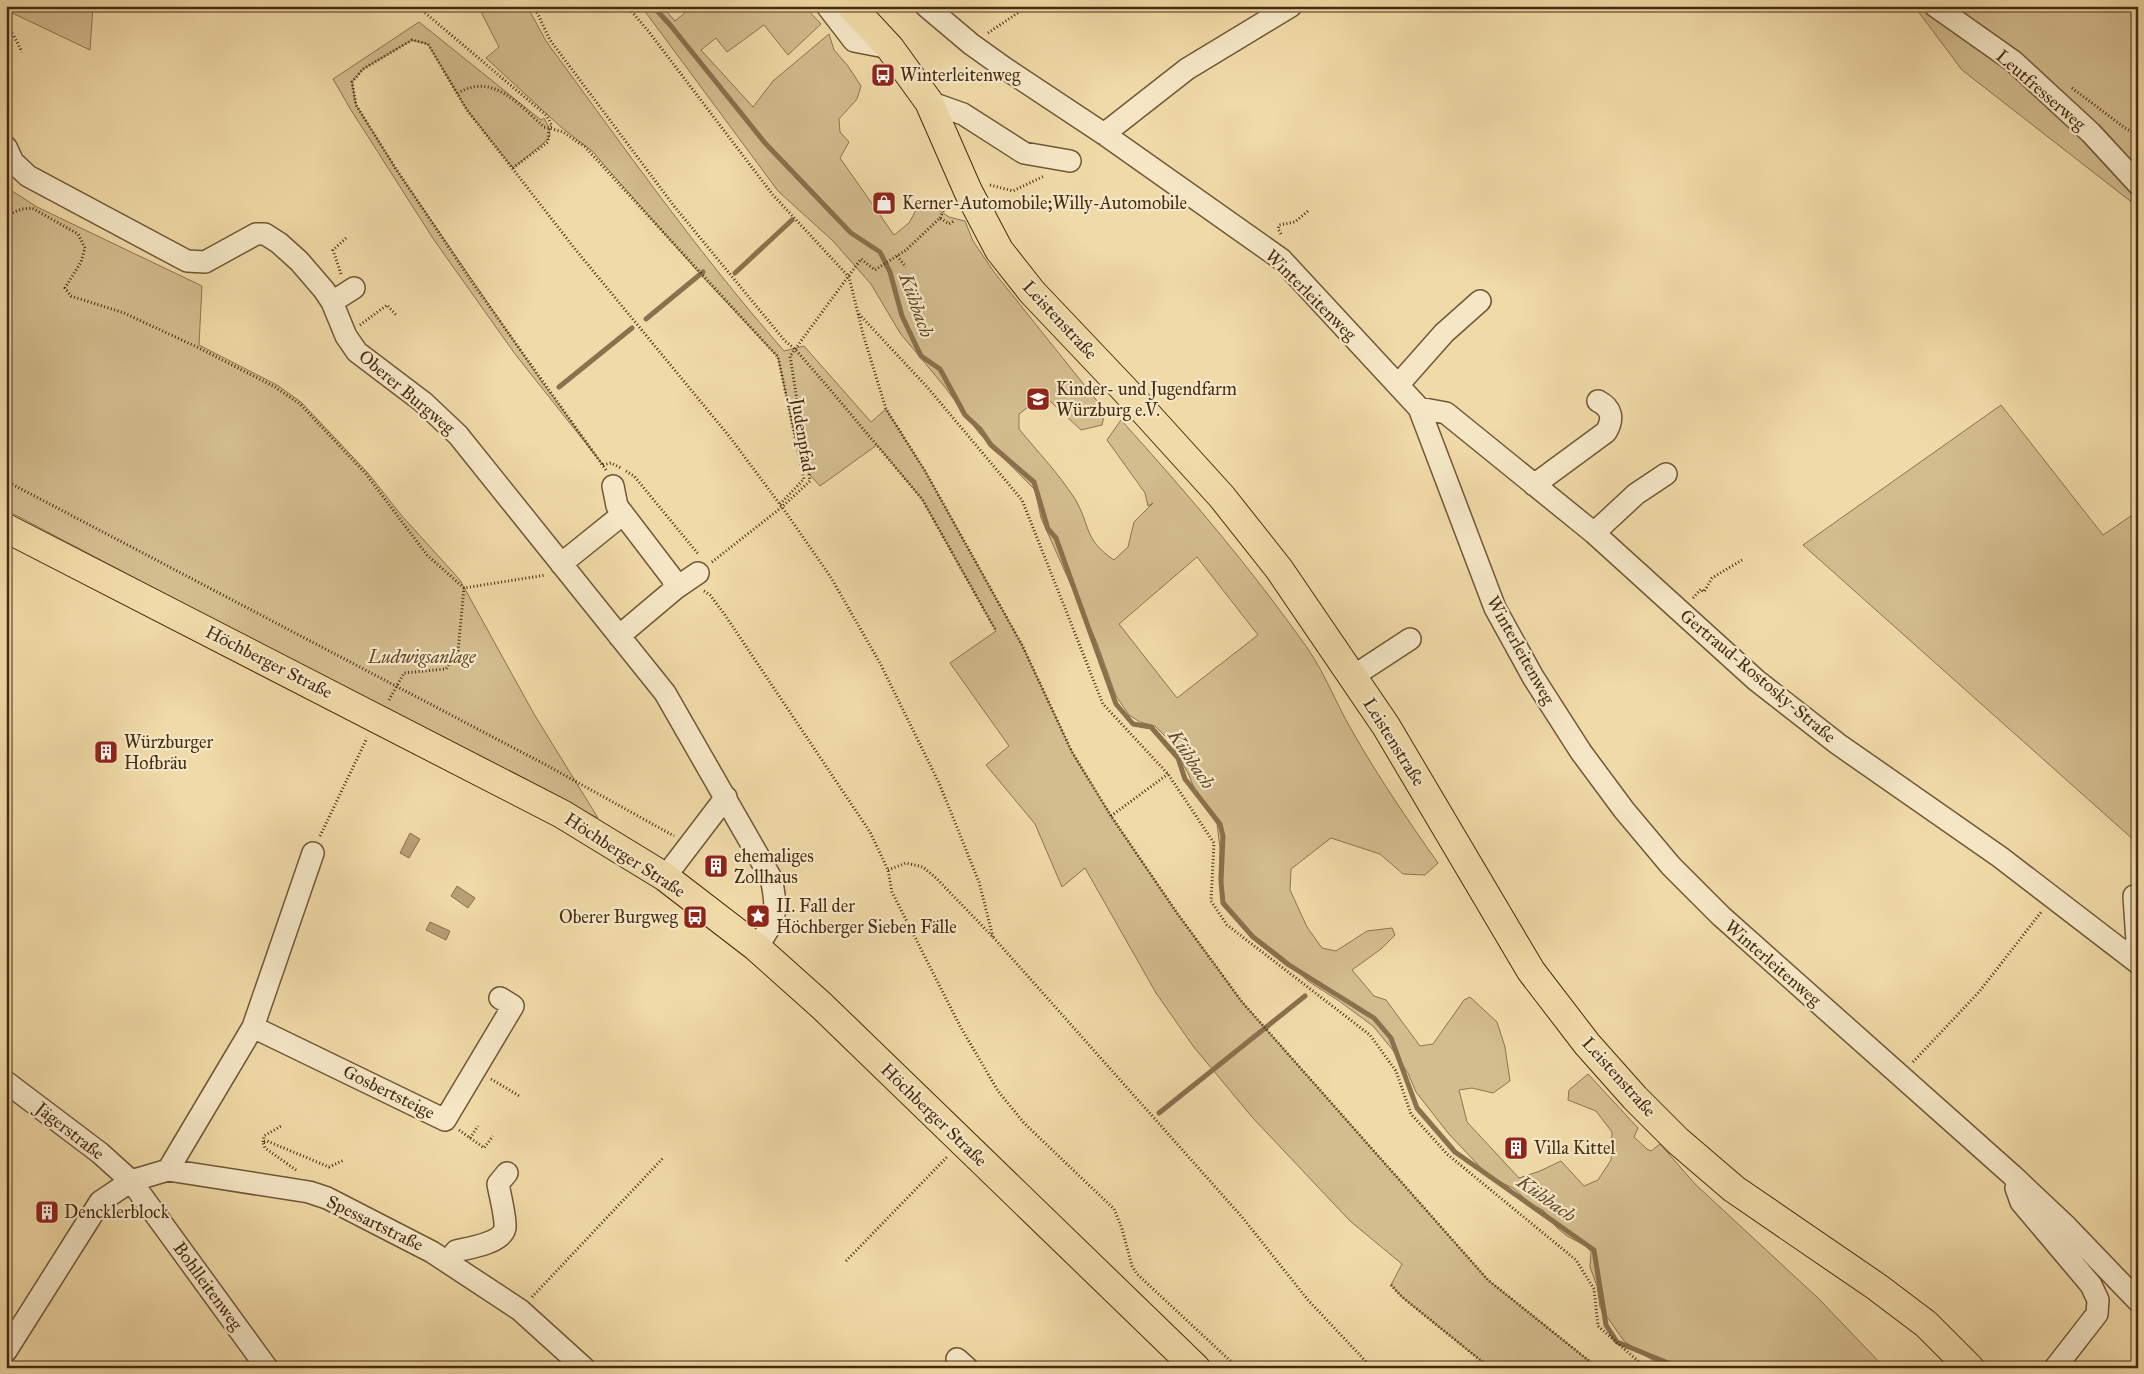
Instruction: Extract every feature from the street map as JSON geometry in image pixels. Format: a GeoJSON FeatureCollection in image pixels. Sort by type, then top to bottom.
{"type":"FeatureCollection","features":[{"type":"Feature","properties":{"kind":"main road","name":"Leistenstraße"},"geometry":{"type":"LineString","coordinates":[[851,6],[890,48],[929,102],[968,191],[1000,250],[1032,292],[1125,390],[1222,497],[1278,569],[1386,726],[1531,971],[1587,1044],[1635,1098],[1678,1141],[1734,1189],[1877,1287],[1919,1319],[1959,1355],[1970,1368]]}},
{"type":"Feature","properties":{"kind":"main road","name":"Höchberger Straße"},"geometry":{"type":"LineString","coordinates":[[6,528],[562,814],[665,877],[756,947],[822,1006],[962,1141],[1189,1366]]}},
{"type":"Feature","properties":{"kind":"street"},"geometry":{"type":"LineString","coordinates":[[826,6],[854,41],[890,48]]}},
{"type":"Feature","properties":{"kind":"street","name":"Winterleitenweg"},"geometry":{"type":"LineString","coordinates":[[926,6],[971,44],[1104,134],[1281,260],[1398,385],[1419,408],[1495,608],[1533,677],[1581,752],[1624,810],[1671,866],[1721,916],[2012,1175],[2066,1226],[2138,1301]]}},
{"type":"Feature","properties":{"kind":"street"},"geometry":{"type":"LineString","coordinates":[[1104,134],[1187,69],[1291,6]]}},
{"type":"Feature","properties":{"kind":"street","name":"Leutfresserweg"},"geometry":{"type":"LineString","coordinates":[[1935,6],[2013,61],[2091,133],[2138,184]]}},
{"type":"Feature","properties":{"kind":"street"},"geometry":{"type":"LineString","coordinates":[[929,102],[963,114],[1024,153],[1070,161]]}},
{"type":"Feature","properties":{"kind":"street","name":"Oberer Burgweg"},"geometry":{"type":"LineString","coordinates":[[6,147],[13,162],[28,176],[187,261],[206,262],[256,234],[266,234],[344,294],[346,336],[357,352],[423,402],[458,435],[665,694],[771,878],[776,902],[775,917],[769,932],[756,947]]}},
{"type":"Feature","properties":{"kind":"street"},"geometry":{"type":"LineString","coordinates":[[1398,385],[1444,333],[1480,301]]}},
{"type":"Feature","properties":{"kind":"street"},"geometry":{"type":"LineString","coordinates":[[1534,485],[1606,432],[1611,424],[1611,414],[1606,405],[1598,401]]}},
{"type":"Feature","properties":{"kind":"street","name":"Gertraud-Rostosky-Straße"},"geometry":{"type":"LineString","coordinates":[[1419,408],[1446,413],[1594,533],[1756,680],[1838,744],[2000,857],[2133,959],[2137,941],[2134,896]]}},
{"type":"Feature","properties":{"kind":"street"},"geometry":{"type":"LineString","coordinates":[[1594,533],[1636,494],[1666,474]]}},
{"type":"Feature","properties":{"kind":"street"},"geometry":{"type":"LineString","coordinates":[[613,486],[617,506],[672,578],[694,573]]}},
{"type":"Feature","properties":{"kind":"street"},"geometry":{"type":"LineString","coordinates":[[563,566],[623,514]]}},
{"type":"Feature","properties":{"kind":"street"},"geometry":{"type":"LineString","coordinates":[[619,636],[694,573]]}},
{"type":"Feature","properties":{"kind":"street"},"geometry":{"type":"LineString","coordinates":[[1352,677],[1410,639]]}},
{"type":"Feature","properties":{"kind":"street"},"geometry":{"type":"LineString","coordinates":[[665,877],[726,797]]}},
{"type":"Feature","properties":{"kind":"street"},"geometry":{"type":"LineString","coordinates":[[168,1170],[253,1027],[312,853]]}},
{"type":"Feature","properties":{"kind":"street","name":"Gosbertsteige"},"geometry":{"type":"LineString","coordinates":[[253,1027],[445,1120],[514,1006],[500,998]]}},
{"type":"Feature","properties":{"kind":"street","name":"Jägerstraße"},"geometry":{"type":"LineString","coordinates":[[6,1082],[100,1152],[131,1182]]}},
{"type":"Feature","properties":{"kind":"street","name":"Spessartstraße"},"geometry":{"type":"LineString","coordinates":[[6,1351],[100,1202],[131,1182],[168,1170],[309,1192],[327,1198],[448,1262],[520,1310],[584,1368]]}},
{"type":"Feature","properties":{"kind":"street"},"geometry":{"type":"LineString","coordinates":[[448,1262],[456,1251],[477,1247],[501,1234],[505,1227],[498,1184],[507,1173]]}},
{"type":"Feature","properties":{"kind":"street"},"geometry":{"type":"LineString","coordinates":[[2012,1175],[2021,1202],[2091,1286],[2098,1300],[2097,1314],[2055,1368]]}},
{"type":"Feature","properties":{"kind":"street","name":"Bohlleitenweg"},"geometry":{"type":"LineString","coordinates":[[131,1182],[266,1368]]}},
{"type":"Feature","properties":{"kind":"path"},"geometry":{"type":"LineString","coordinates":[[417,6],[547,116],[552,126],[549,128],[548,142],[513,168]]}},
{"type":"Feature","properties":{"kind":"path"},"geometry":{"type":"LineString","coordinates":[[534,6],[550,40],[674,206],[785,341],[795,349],[922,499],[996,631]]}},
{"type":"Feature","properties":{"kind":"path"},"geometry":{"type":"LineString","coordinates":[[627,6],[774,195],[849,277],[863,334],[886,408],[925,471],[1022,645],[1072,752],[1111,816],[1177,913],[1242,1002],[1488,1280],[1598,1368]]}},
{"type":"Feature","properties":{"kind":"path"},"geometry":{"type":"LineString","coordinates":[[971,44],[1028,6]]}},
{"type":"Feature","properties":{"kind":"path"},"geometry":{"type":"LineString","coordinates":[[6,30],[13,34],[22,52]]}},
{"type":"Feature","properties":{"kind":"path"},"geometry":{"type":"LineString","coordinates":[[993,938],[979,882],[939,784],[880,663],[834,584],[781,506],[729,436],[575,248],[467,110],[428,44],[412,40],[364,69],[352,82],[356,105],[396,168],[472,282],[603,465],[611,463],[634,476],[694,573],[726,615],[870,832],[888,870],[892,892],[960,1026],[998,1091],[1024,1123],[1114,1209],[1122,1229],[1132,1266],[1137,1274],[1238,1368]]}},
{"type":"Feature","properties":{"kind":"path"},"geometry":{"type":"LineString","coordinates":[[458,93],[479,86],[498,88],[544,127],[563,132],[585,147],[778,357],[804,480],[781,506]]}},
{"type":"Feature","properties":{"kind":"path"},"geometry":{"type":"LineString","coordinates":[[795,349],[861,260],[875,270],[906,250],[940,218],[951,194]]}},
{"type":"Feature","properties":{"kind":"path"},"geometry":{"type":"LineString","coordinates":[[6,215],[22,209],[32,208],[78,234],[85,248],[65,288],[70,296],[124,313],[197,347],[275,387],[300,404],[366,474],[427,555],[464,588]]}},
{"type":"Feature","properties":{"kind":"path"},"geometry":{"type":"LineString","coordinates":[[1281,260],[1289,249],[1278,229],[1279,224],[1296,221],[1308,211]]}},
{"type":"Feature","properties":{"kind":"path"},"geometry":{"type":"LineString","coordinates":[[940,218],[948,224],[954,221]]}},
{"type":"Feature","properties":{"kind":"path"},"geometry":{"type":"LineString","coordinates":[[344,294],[333,250],[346,238]]}},
{"type":"Feature","properties":{"kind":"path"},"geometry":{"type":"LineString","coordinates":[[897,256],[906,267]]}},
{"type":"Feature","properties":{"kind":"path"},"geometry":{"type":"LineString","coordinates":[[346,336],[387,305],[396,316]]}},
{"type":"Feature","properties":{"kind":"path"},"geometry":{"type":"LineString","coordinates":[[859,313],[928,388],[1022,500],[1103,704],[1168,774],[1214,843],[1211,901],[1227,924],[1370,1034],[1396,1070],[1411,1114],[1447,1154],[1576,1260],[1594,1289],[1598,1326],[1646,1368]]}},
{"type":"Feature","properties":{"kind":"path","name":"Judenpfad"},"geometry":{"type":"LineString","coordinates":[[694,573],[781,506],[810,481],[790,356],[795,349]]}},
{"type":"Feature","properties":{"kind":"path"},"geometry":{"type":"LineString","coordinates":[[6,481],[396,686],[690,845]]}},
{"type":"Feature","properties":{"kind":"path"},"geometry":{"type":"LineString","coordinates":[[1682,613],[1701,589],[1704,592],[1712,578],[1742,560]]}},
{"type":"Feature","properties":{"kind":"path"},"geometry":{"type":"LineString","coordinates":[[464,588],[553,574],[563,566]]}},
{"type":"Feature","properties":{"kind":"path"},"geometry":{"type":"LineString","coordinates":[[387,703],[404,673],[446,669],[458,651],[464,588]]}},
{"type":"Feature","properties":{"kind":"path"},"geometry":{"type":"LineString","coordinates":[[312,853],[366,743]]}},
{"type":"Feature","properties":{"kind":"path"},"geometry":{"type":"LineString","coordinates":[[1111,816],[1168,774]]}},
{"type":"Feature","properties":{"kind":"path"},"geometry":{"type":"LineString","coordinates":[[888,870],[906,863],[923,867],[937,879],[993,938],[1242,1217],[1308,1300],[1372,1368]]}},
{"type":"Feature","properties":{"kind":"path"},"geometry":{"type":"LineString","coordinates":[[1901,1076],[1979,992],[2052,898]]}},
{"type":"Feature","properties":{"kind":"path"},"geometry":{"type":"LineString","coordinates":[[488,1077],[521,1097]]}},
{"type":"Feature","properties":{"kind":"path"},"geometry":{"type":"LineString","coordinates":[[445,1120],[484,1148],[492,1136]]}},
{"type":"Feature","properties":{"kind":"path"},"geometry":{"type":"LineString","coordinates":[[283,1125],[264,1136],[265,1148],[311,1181],[309,1192]]}},
{"type":"Feature","properties":{"kind":"path"},"geometry":{"type":"LineString","coordinates":[[470,1138],[478,1126]]}},
{"type":"Feature","properties":{"kind":"path"},"geometry":{"type":"LineString","coordinates":[[263,1142],[267,1141],[329,1167],[344,1160]]}},
{"type":"Feature","properties":{"kind":"path"},"geometry":{"type":"LineString","coordinates":[[846,1261],[962,1141]]}},
{"type":"Feature","properties":{"kind":"path"},"geometry":{"type":"LineString","coordinates":[[520,1310],[664,1157]]}},
{"type":"Feature","properties":{"kind":"path"},"geometry":{"type":"LineString","coordinates":[[1391,1285],[1402,1297],[1490,1368]]}},
{"type":"Feature","properties":{"kind":"green space"},"geometry":{"type":"Polygon","coordinates":[[[6,6],[93,6],[90,50],[6,10],[6,6]]]}},
{"type":"Feature","properties":{"kind":"green space"},"geometry":{"type":"Polygon","coordinates":[[[478,6],[527,6],[546,41],[662,199],[721,276],[784,351],[804,346],[871,422],[886,409],[925,471],[1022,645],[1072,752],[1111,816],[1177,913],[1242,1002],[1488,1280],[1598,1368],[1490,1368],[1402,1297],[1391,1285],[1402,1264],[1350,1221],[1252,1117],[1193,1046],[1156,993],[1085,868],[1062,887],[1035,824],[986,765],[1009,746],[950,663],[996,631],[922,499],[877,445],[820,486],[801,465],[778,357],[700,274],[592,151],[562,128],[486,58],[499,47],[478,6]]]}},
{"type":"Feature","properties":{"kind":"green space"},"geometry":{"type":"Polygon","coordinates":[[[641,6],[662,6],[675,21],[693,6],[804,6],[821,24],[788,55],[764,25],[727,52],[716,38],[701,50],[753,107],[773,81],[829,34],[834,50],[848,66],[861,86],[857,99],[839,119],[840,132],[849,142],[840,158],[894,235],[909,223],[916,210],[924,204],[933,206],[949,217],[965,221],[973,241],[994,272],[1105,411],[1102,425],[1081,430],[1049,400],[1036,401],[1019,414],[1019,429],[1075,499],[1092,539],[1114,560],[1128,547],[1134,522],[1153,503],[1148,506],[1145,493],[1107,440],[1121,420],[1218,531],[1264,589],[1308,649],[1371,763],[1438,863],[1425,875],[1403,874],[1380,854],[1331,838],[1291,869],[1290,890],[1307,927],[1322,948],[1336,951],[1367,931],[1392,928],[1395,935],[1381,949],[1352,970],[1374,996],[1386,1000],[1420,1046],[1433,1044],[1464,1000],[1470,997],[1497,1022],[1505,1047],[1510,1081],[1493,1093],[1472,1088],[1459,1090],[1467,1122],[1519,1178],[1561,1161],[1584,1186],[1598,1180],[1611,1160],[1612,1132],[1596,1111],[1568,1100],[1569,1090],[1588,1074],[1638,1128],[1634,1137],[1651,1151],[1660,1144],[1695,1184],[1818,1298],[1885,1368],[1667,1368],[1624,1341],[1600,1307],[1597,1286],[1590,1267],[1591,1252],[1586,1246],[1567,1236],[1557,1228],[1543,1210],[1531,1204],[1513,1188],[1498,1181],[1481,1168],[1448,1133],[1416,1092],[1408,1073],[1392,1049],[1373,1026],[1308,981],[1280,955],[1242,927],[1227,910],[1219,878],[1220,848],[1217,824],[1198,798],[1188,773],[1170,741],[1155,726],[1140,722],[1129,715],[1116,696],[1097,643],[1041,518],[1035,490],[979,433],[944,386],[900,333],[871,284],[833,241],[778,191],[641,6]],[[1197,557],[1119,624],[1177,698],[1258,635],[1197,557]]]}},
{"type":"Feature","properties":{"kind":"green space"},"geometry":{"type":"Polygon","coordinates":[[[1914,6],[2138,6],[2138,207],[1962,70],[1914,6]]]}},
{"type":"Feature","properties":{"kind":"green space"},"geometry":{"type":"Polygon","coordinates":[[[419,22],[541,120],[544,118],[549,128],[550,136],[513,168],[467,110],[428,44],[412,40],[363,69],[352,82],[356,105],[396,169],[542,382],[603,465],[515,354],[434,240],[333,79],[419,22]]]}},
{"type":"Feature","properties":{"kind":"green space","name":"Ludwigsanlage"},"geometry":{"type":"Polygon","coordinates":[[[6,187],[37,207],[202,286],[199,345],[277,385],[301,402],[368,473],[402,516],[460,580],[534,714],[598,818],[389,712],[6,510],[6,187]]]}},
{"type":"Feature","properties":{"kind":"green space"},"geometry":{"type":"Polygon","coordinates":[[[2001,405],[2103,535],[2138,511],[2136,842],[1803,545],[2001,405]]]}},
{"type":"Feature","properties":{"kind":"shaded area"},"geometry":{"type":"Polygon","coordinates":[[[410,833],[420,839],[409,858],[400,853],[410,833]]]}},
{"type":"Feature","properties":{"kind":"shaded area"},"geometry":{"type":"Polygon","coordinates":[[[457,886],[475,898],[468,908],[451,896],[457,886]]]}},
{"type":"Feature","properties":{"kind":"shaded area"},"geometry":{"type":"Polygon","coordinates":[[[430,922],[450,931],[446,940],[426,930],[430,922]]]}},
{"type":"Feature","properties":{"kind":"waterway","name":"Kühbach"},"geometry":{"type":"LineString","coordinates":[[653,6],[765,143],[851,233],[880,252],[890,272],[902,316],[921,356],[940,369],[965,415],[980,429],[991,445],[1034,482],[1048,529],[1056,538],[1116,704],[1133,724],[1151,727],[1178,758],[1185,779],[1220,824],[1223,836],[1221,882],[1223,903],[1253,937],[1289,965],[1374,1018],[1391,1038],[1417,1108],[1455,1152],[1594,1250],[1606,1325],[1617,1342],[1680,1368]]}},
{"type":"Feature","properties":{"kind":"waterway"},"geometry":{"type":"LineString","coordinates":[[735,273],[792,220]]}},
{"type":"Feature","properties":{"kind":"waterway"},"geometry":{"type":"LineString","coordinates":[[646,319],[703,272]]}},
{"type":"Feature","properties":{"kind":"waterway"},"geometry":{"type":"LineString","coordinates":[[559,387],[632,328]]}},
{"type":"Feature","properties":{"kind":"waterway"},"geometry":{"type":"LineString","coordinates":[[1159,1113],[1305,996]]}},
{"type":"Feature","properties":{"kind":"place","name":"Winterleitenweg"},"geometry":{"type":"Point","coordinates":[883,75]}},
{"type":"Feature","properties":{"kind":"place","name":"Kerner-Automobile;Willy-Automobile"},"geometry":{"type":"Point","coordinates":[884,203]}},
{"type":"Feature","properties":{"kind":"place","name":"Kinder- und Jugendfarm Würzburg e.V."},"geometry":{"type":"Point","coordinates":[1038,399]}},
{"type":"Feature","properties":{"kind":"place","name":"Würzburger Hofbräu"},"geometry":{"type":"Point","coordinates":[106,752]}},
{"type":"Feature","properties":{"kind":"place","name":"ehemaliges Zollhaus"},"geometry":{"type":"Point","coordinates":[716,866]}},
{"type":"Feature","properties":{"kind":"place","name":"II. Fall der Höchberger Sieben Fälle"},"geometry":{"type":"Point","coordinates":[758,916]}},
{"type":"Feature","properties":{"kind":"place","name":"Oberer Burgweg"},"geometry":{"type":"Point","coordinates":[695,917]}},
{"type":"Feature","properties":{"kind":"place","name":"Villa Kittel"},"geometry":{"type":"Point","coordinates":[1516,1148]}},
{"type":"Feature","properties":{"kind":"place","name":"Dencklerblock"},"geometry":{"type":"Point","coordinates":[47,1212]}}]}
